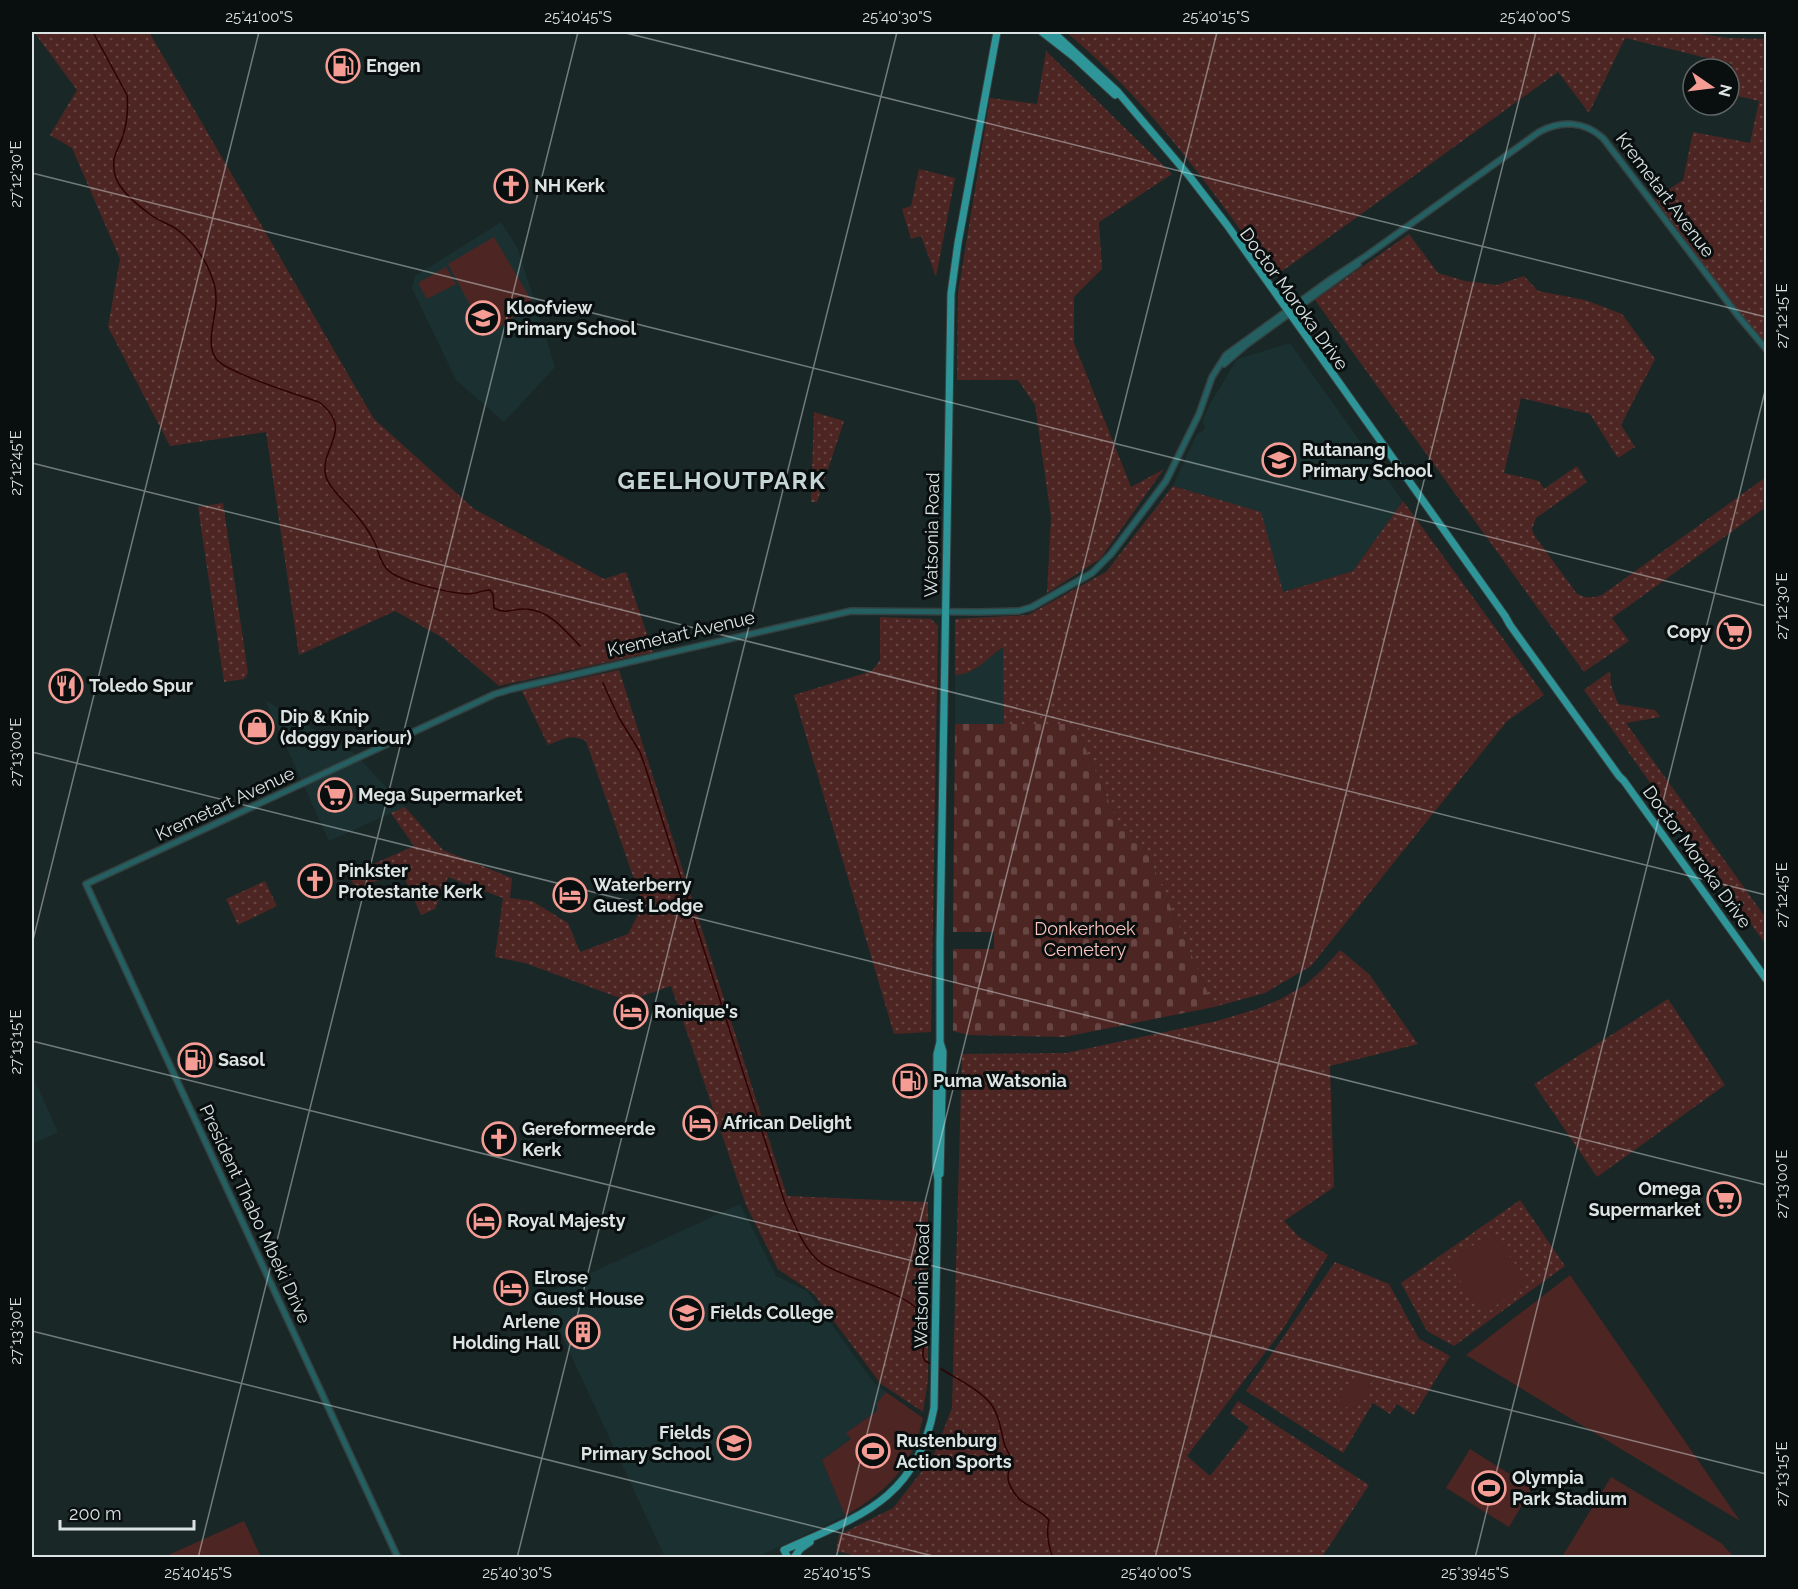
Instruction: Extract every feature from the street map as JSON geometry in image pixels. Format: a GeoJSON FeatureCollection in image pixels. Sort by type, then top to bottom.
{"type":"FeatureCollection","features":[{"type":"Feature","properties":{"kind":"main road","name":"Watsonia Road"},"geometry":{"type":"LineString","coordinates":[[819,1534],[884,1500],[904,1479],[925,1444],[933,1415],[943,1064],[940,1042],[940,929],[951,294],[958,243],[997,32]]}},
{"type":"Feature","properties":{"kind":"main road","name":"Doctor Moroka Drive"},"geometry":{"type":"LineString","coordinates":[[1042,32],[1131,108]]}},
{"type":"Feature","properties":{"kind":"main road","name":"Doctor Moroka Drive"},"geometry":{"type":"LineString","coordinates":[[1053,32],[1117,91],[1190,177],[1505,616],[1558,694],[1767,979]]}},
{"type":"Feature","properties":{"kind":"main road"},"geometry":{"type":"LineString","coordinates":[[788,1557],[784,1550],[819,1534]]}},
{"type":"Feature","properties":{"kind":"main road"},"geometry":{"type":"LineString","coordinates":[[794,1557],[800,1549],[819,1534]]}},
{"type":"Feature","properties":{"kind":"street","name":"Kremetart Avenue"},"geometry":{"type":"LineString","coordinates":[[86,884],[503,691],[835,614],[871,609],[979,612],[1026,610],[1098,569],[1166,481],[1210,385],[1228,359],[1361,258],[1539,132],[1556,124],[1580,124],[1603,138],[1739,317],[1767,349]]}},
{"type":"Feature","properties":{"kind":"street","name":"President Thabo Mbeki Drive"},"geometry":{"type":"LineString","coordinates":[[86,884],[398,1557]]}},
{"type":"Feature","properties":{"kind":"shaded area","name":"Kloofview Primary School"},"geometry":{"type":"Polygon","coordinates":[[[501,222],[518,249],[555,367],[504,422],[456,380],[412,288],[415,276],[501,222]]]}},
{"type":"Feature","properties":{"kind":"shaded area","name":"Rutanang Primary School"},"geometry":{"type":"Polygon","coordinates":[[[1290,343],[1403,501],[1353,571],[1282,592],[1260,512],[1173,486],[1197,434],[1205,427],[1202,421],[1210,404],[1237,359],[1290,343]]]}},
{"type":"Feature","properties":{"kind":"shaded area"},"geometry":{"type":"Polygon","coordinates":[[[1004,648],[1004,724],[955,724],[955,675],[974,670],[1004,648]]]}},
{"type":"Feature","properties":{"kind":"shaded area"},"geometry":{"type":"Polygon","coordinates":[[[265,700],[355,754],[405,807],[329,841],[265,700]]]}},
{"type":"Feature","properties":{"kind":"shaded area"},"geometry":{"type":"Polygon","coordinates":[[[32,1074],[58,1132],[32,1144],[32,1074]]]}},
{"type":"Feature","properties":{"kind":"shaded area"},"geometry":{"type":"Polygon","coordinates":[[[740,1204],[776,1276],[807,1291],[874,1383],[886,1392],[877,1403],[877,1411],[846,1433],[851,1439],[822,1460],[845,1516],[757,1557],[665,1557],[543,1295],[740,1204]]]}},
{"type":"Feature","properties":{"kind":"green space"},"geometry":{"type":"Polygon","coordinates":[[[34,32],[149,32],[374,419],[474,509],[604,579],[626,572],[653,652],[499,686],[443,638],[395,611],[299,655],[266,432],[170,446],[108,327],[120,259],[72,148],[50,135],[77,90],[34,32]]]}},
{"type":"Feature","properties":{"kind":"green space"},"geometry":{"type":"Polygon","coordinates":[[[1066,32],[1690,32],[1728,38],[1766,39],[1766,345],[1740,315],[1655,199],[1683,180],[1693,132],[1750,143],[1759,101],[1741,97],[1741,57],[1703,57],[1625,38],[1589,113],[1558,72],[1274,277],[1178,147],[1125,87],[1066,32]]]}},
{"type":"Feature","properties":{"kind":"green space"},"geometry":{"type":"Polygon","coordinates":[[[1046,51],[1172,174],[1099,222],[1102,269],[1074,297],[1074,343],[1131,487],[1164,469],[1100,559],[1047,593],[1051,517],[1035,405],[1018,380],[957,380],[958,293],[990,98],[1037,104],[1046,51]]]}},
{"type":"Feature","properties":{"kind":"green space"},"geometry":{"type":"Polygon","coordinates":[[[919,169],[955,178],[936,277],[921,236],[911,239],[902,209],[911,206],[919,169]]]}},
{"type":"Feature","properties":{"kind":"green space"},"geometry":{"type":"Polygon","coordinates":[[[1409,234],[1438,273],[1465,281],[1497,285],[1524,276],[1538,291],[1585,300],[1622,314],[1655,359],[1621,425],[1635,447],[1618,458],[1590,414],[1521,398],[1504,473],[1539,481],[1544,489],[1577,466],[1587,482],[1536,518],[1532,529],[1577,594],[1590,598],[1602,595],[1766,477],[1766,513],[1763,509],[1612,618],[1629,641],[1584,672],[1315,300],[1409,234]]]}},
{"type":"Feature","properties":{"kind":"green space"},"geometry":{"type":"Polygon","coordinates":[[[494,237],[533,303],[492,333],[485,333],[448,264],[494,237]]]}},
{"type":"Feature","properties":{"kind":"green space"},"geometry":{"type":"Polygon","coordinates":[[[446,267],[456,284],[427,299],[418,283],[446,267]]]}},
{"type":"Feature","properties":{"kind":"green space"},"geometry":{"type":"Polygon","coordinates":[[[814,412],[844,421],[817,502],[811,502],[814,412]]]}},
{"type":"Feature","properties":{"kind":"green space"},"geometry":{"type":"Polygon","coordinates":[[[1173,486],[1261,512],[1283,592],[1353,571],[1403,501],[1544,695],[1507,721],[1311,966],[1265,993],[1214,1007],[1145,848],[1117,821],[1075,724],[1004,724],[1003,648],[973,670],[955,675],[955,619],[1028,615],[1106,572],[1173,486]]]}},
{"type":"Feature","properties":{"kind":"green space"},"geometry":{"type":"Polygon","coordinates":[[[223,503],[248,673],[244,679],[224,682],[198,507],[223,503]]]}},
{"type":"Feature","properties":{"kind":"green space"},"geometry":{"type":"Polygon","coordinates":[[[880,617],[931,619],[938,626],[931,1032],[894,1034],[794,695],[872,671],[880,660],[880,617]]]}},
{"type":"Feature","properties":{"kind":"green space"},"geometry":{"type":"Polygon","coordinates":[[[619,670],[787,1196],[928,1202],[928,1379],[923,1412],[881,1384],[813,1293],[778,1269],[746,1205],[671,986],[628,1001],[525,963],[495,957],[503,898],[448,877],[435,909],[421,915],[401,870],[356,890],[349,875],[414,846],[391,813],[405,807],[443,850],[512,878],[510,898],[532,901],[568,923],[580,952],[628,934],[643,905],[586,741],[571,737],[548,745],[522,691],[619,670]]]}},
{"type":"Feature","properties":{"kind":"green space"},"geometry":{"type":"Polygon","coordinates":[[[1610,671],[1611,685],[1618,704],[1655,710],[1660,717],[1626,723],[1766,918],[1766,945],[1584,690],[1610,671]]]}},
{"type":"Feature","properties":{"kind":"green space","name":"Donkerhoek Cemetery"},"geometry":{"type":"Polygon","coordinates":[[[955,724],[1075,724],[1117,821],[1145,848],[1214,1007],[1064,1037],[968,1035],[953,1031],[953,949],[994,949],[994,932],[953,932],[955,724]]]}},
{"type":"Feature","properties":{"kind":"green space"},"geometry":{"type":"Polygon","coordinates":[[[265,881],[277,906],[238,925],[226,899],[265,881]]]}},
{"type":"Feature","properties":{"kind":"green space"},"geometry":{"type":"Polygon","coordinates":[[[1340,950],[1369,974],[1418,1044],[1330,1066],[1334,1187],[1284,1221],[1299,1237],[1328,1255],[1283,1329],[1187,1456],[1210,1476],[1249,1427],[1230,1413],[1238,1401],[1369,1485],[1322,1557],[852,1558],[850,1554],[836,1551],[839,1535],[893,1508],[933,1457],[952,1408],[962,1054],[1066,1053],[1217,1021],[1281,999],[1305,985],[1340,950]]]}},
{"type":"Feature","properties":{"kind":"green space"},"geometry":{"type":"Polygon","coordinates":[[[1668,999],[1725,1085],[1597,1177],[1534,1084],[1668,999]]]}},
{"type":"Feature","properties":{"kind":"green space"},"geometry":{"type":"Polygon","coordinates":[[[1520,1200],[1565,1266],[1454,1346],[1427,1331],[1401,1283],[1520,1200]]]}},
{"type":"Feature","properties":{"kind":"green space"},"geometry":{"type":"Polygon","coordinates":[[[1491,1232],[1528,1281],[1485,1314],[1448,1264],[1491,1232]]]}},
{"type":"Feature","properties":{"kind":"green space"},"geometry":{"type":"Polygon","coordinates":[[[1335,1262],[1389,1284],[1419,1339],[1450,1356],[1414,1415],[1397,1404],[1390,1414],[1373,1403],[1343,1453],[1246,1391],[1335,1262]]]}},
{"type":"Feature","properties":{"kind":"green space"},"geometry":{"type":"Polygon","coordinates":[[[1570,1275],[1740,1521],[1466,1355],[1570,1275]]]}},
{"type":"Feature","properties":{"kind":"green space"},"geometry":{"type":"Polygon","coordinates":[[[1359,1371],[1372,1381],[1353,1411],[1339,1402],[1359,1371]]]}},
{"type":"Feature","properties":{"kind":"green space","name":"Rustenburg Action Sports"},"geometry":{"type":"Polygon","coordinates":[[[886,1392],[923,1418],[918,1436],[905,1464],[896,1476],[873,1497],[845,1516],[822,1460],[851,1439],[846,1433],[877,1411],[877,1403],[886,1392]]]}},
{"type":"Feature","properties":{"kind":"green space","name":"Olympia Park Stadium"},"geometry":{"type":"Polygon","coordinates":[[[1470,1449],[1532,1488],[1509,1527],[1446,1488],[1470,1449]]]}},
{"type":"Feature","properties":{"kind":"green space"},"geometry":{"type":"Polygon","coordinates":[[[1611,1477],[1721,1543],[1734,1557],[1562,1557],[1611,1477]]]}},
{"type":"Feature","properties":{"kind":"green space"},"geometry":{"type":"Polygon","coordinates":[[[244,1521],[261,1557],[164,1557],[244,1521]]]}},
{"type":"Feature","properties":{"kind":"waterway"},"geometry":{"type":"LineString","coordinates":[[93,32],[127,95],[125,128],[114,162],[117,181],[141,207],[184,235],[206,263],[216,292],[211,339],[213,354],[217,360],[249,378],[319,402],[330,412],[335,422],[335,431],[325,467],[326,477],[331,487],[367,529],[382,562],[392,573],[424,586],[449,591],[468,594],[490,590],[493,594],[494,608],[506,611],[526,609],[542,613],[556,622],[580,646]]}},
{"type":"Feature","properties":{"kind":"waterway"},"geometry":{"type":"LineString","coordinates":[[603,683],[618,716],[640,752],[645,766],[785,1203],[796,1227],[809,1250],[820,1262],[891,1293],[915,1307],[921,1315],[923,1324],[923,1356],[925,1361],[931,1364]]}},
{"type":"Feature","properties":{"kind":"waterway"},"geometry":{"type":"LineString","coordinates":[[941,1369],[968,1385],[994,1408],[1004,1445],[1010,1456],[1009,1483],[1022,1501],[1049,1520],[1048,1539],[1053,1558]]}},
{"type":"Feature","properties":{"kind":"place","name":"Engen"},"geometry":{"type":"Point","coordinates":[343,66]}},
{"type":"Feature","properties":{"kind":"place","name":"NH Kerk"},"geometry":{"type":"Point","coordinates":[511,186]}},
{"type":"Feature","properties":{"kind":"place","name":"Kloofview Primary School"},"geometry":{"type":"Point","coordinates":[483,318]}},
{"type":"Feature","properties":{"kind":"place","name":"Rutanang Primary School"},"geometry":{"type":"Point","coordinates":[1279,460]}},
{"type":"Feature","properties":{"kind":"place","name":"Copy"},"geometry":{"type":"Point","coordinates":[1734,632]}},
{"type":"Feature","properties":{"kind":"place","name":"Toledo Spur"},"geometry":{"type":"Point","coordinates":[66,686]}},
{"type":"Feature","properties":{"kind":"place","name":"Dip & Knip (doggy pariour)"},"geometry":{"type":"Point","coordinates":[257,727]}},
{"type":"Feature","properties":{"kind":"place","name":"Mega Supermarket"},"geometry":{"type":"Point","coordinates":[335,795]}},
{"type":"Feature","properties":{"kind":"place","name":"Pinkster Protestante Kerk"},"geometry":{"type":"Point","coordinates":[315,881]}},
{"type":"Feature","properties":{"kind":"place","name":"Waterberry Guest Lodge"},"geometry":{"type":"Point","coordinates":[570,895]}},
{"type":"Feature","properties":{"kind":"place","name":"Ronique's"},"geometry":{"type":"Point","coordinates":[631,1012]}},
{"type":"Feature","properties":{"kind":"place","name":"Sasol"},"geometry":{"type":"Point","coordinates":[195,1060]}},
{"type":"Feature","properties":{"kind":"place","name":"Puma Watsonia"},"geometry":{"type":"Point","coordinates":[910,1081]}},
{"type":"Feature","properties":{"kind":"place","name":"African Delight"},"geometry":{"type":"Point","coordinates":[700,1123]}},
{"type":"Feature","properties":{"kind":"place","name":"Gereformeerde Kerk"},"geometry":{"type":"Point","coordinates":[499,1139]}},
{"type":"Feature","properties":{"kind":"place","name":"Omega Supermarket"},"geometry":{"type":"Point","coordinates":[1724,1199]}},
{"type":"Feature","properties":{"kind":"place","name":"Royal Majesty"},"geometry":{"type":"Point","coordinates":[484,1221]}},
{"type":"Feature","properties":{"kind":"place","name":"Elrose Guest House"},"geometry":{"type":"Point","coordinates":[511,1288]}},
{"type":"Feature","properties":{"kind":"place","name":"Fields College"},"geometry":{"type":"Point","coordinates":[687,1313]}},
{"type":"Feature","properties":{"kind":"place","name":"Arlene Holding Hall"},"geometry":{"type":"Point","coordinates":[583,1332]}},
{"type":"Feature","properties":{"kind":"place","name":"Fields Primary School"},"geometry":{"type":"Point","coordinates":[734,1443]}},
{"type":"Feature","properties":{"kind":"place","name":"Rustenburg Action Sports"},"geometry":{"type":"Point","coordinates":[873,1451]}},
{"type":"Feature","properties":{"kind":"place","name":"Olympia Park Stadium"},"geometry":{"type":"Point","coordinates":[1489,1488]}},
{"type":"Feature","properties":{"kind":"district","name":"GEELHOUTPARK"},"geometry":{"type":"Point","coordinates":[722,481]}}]}
